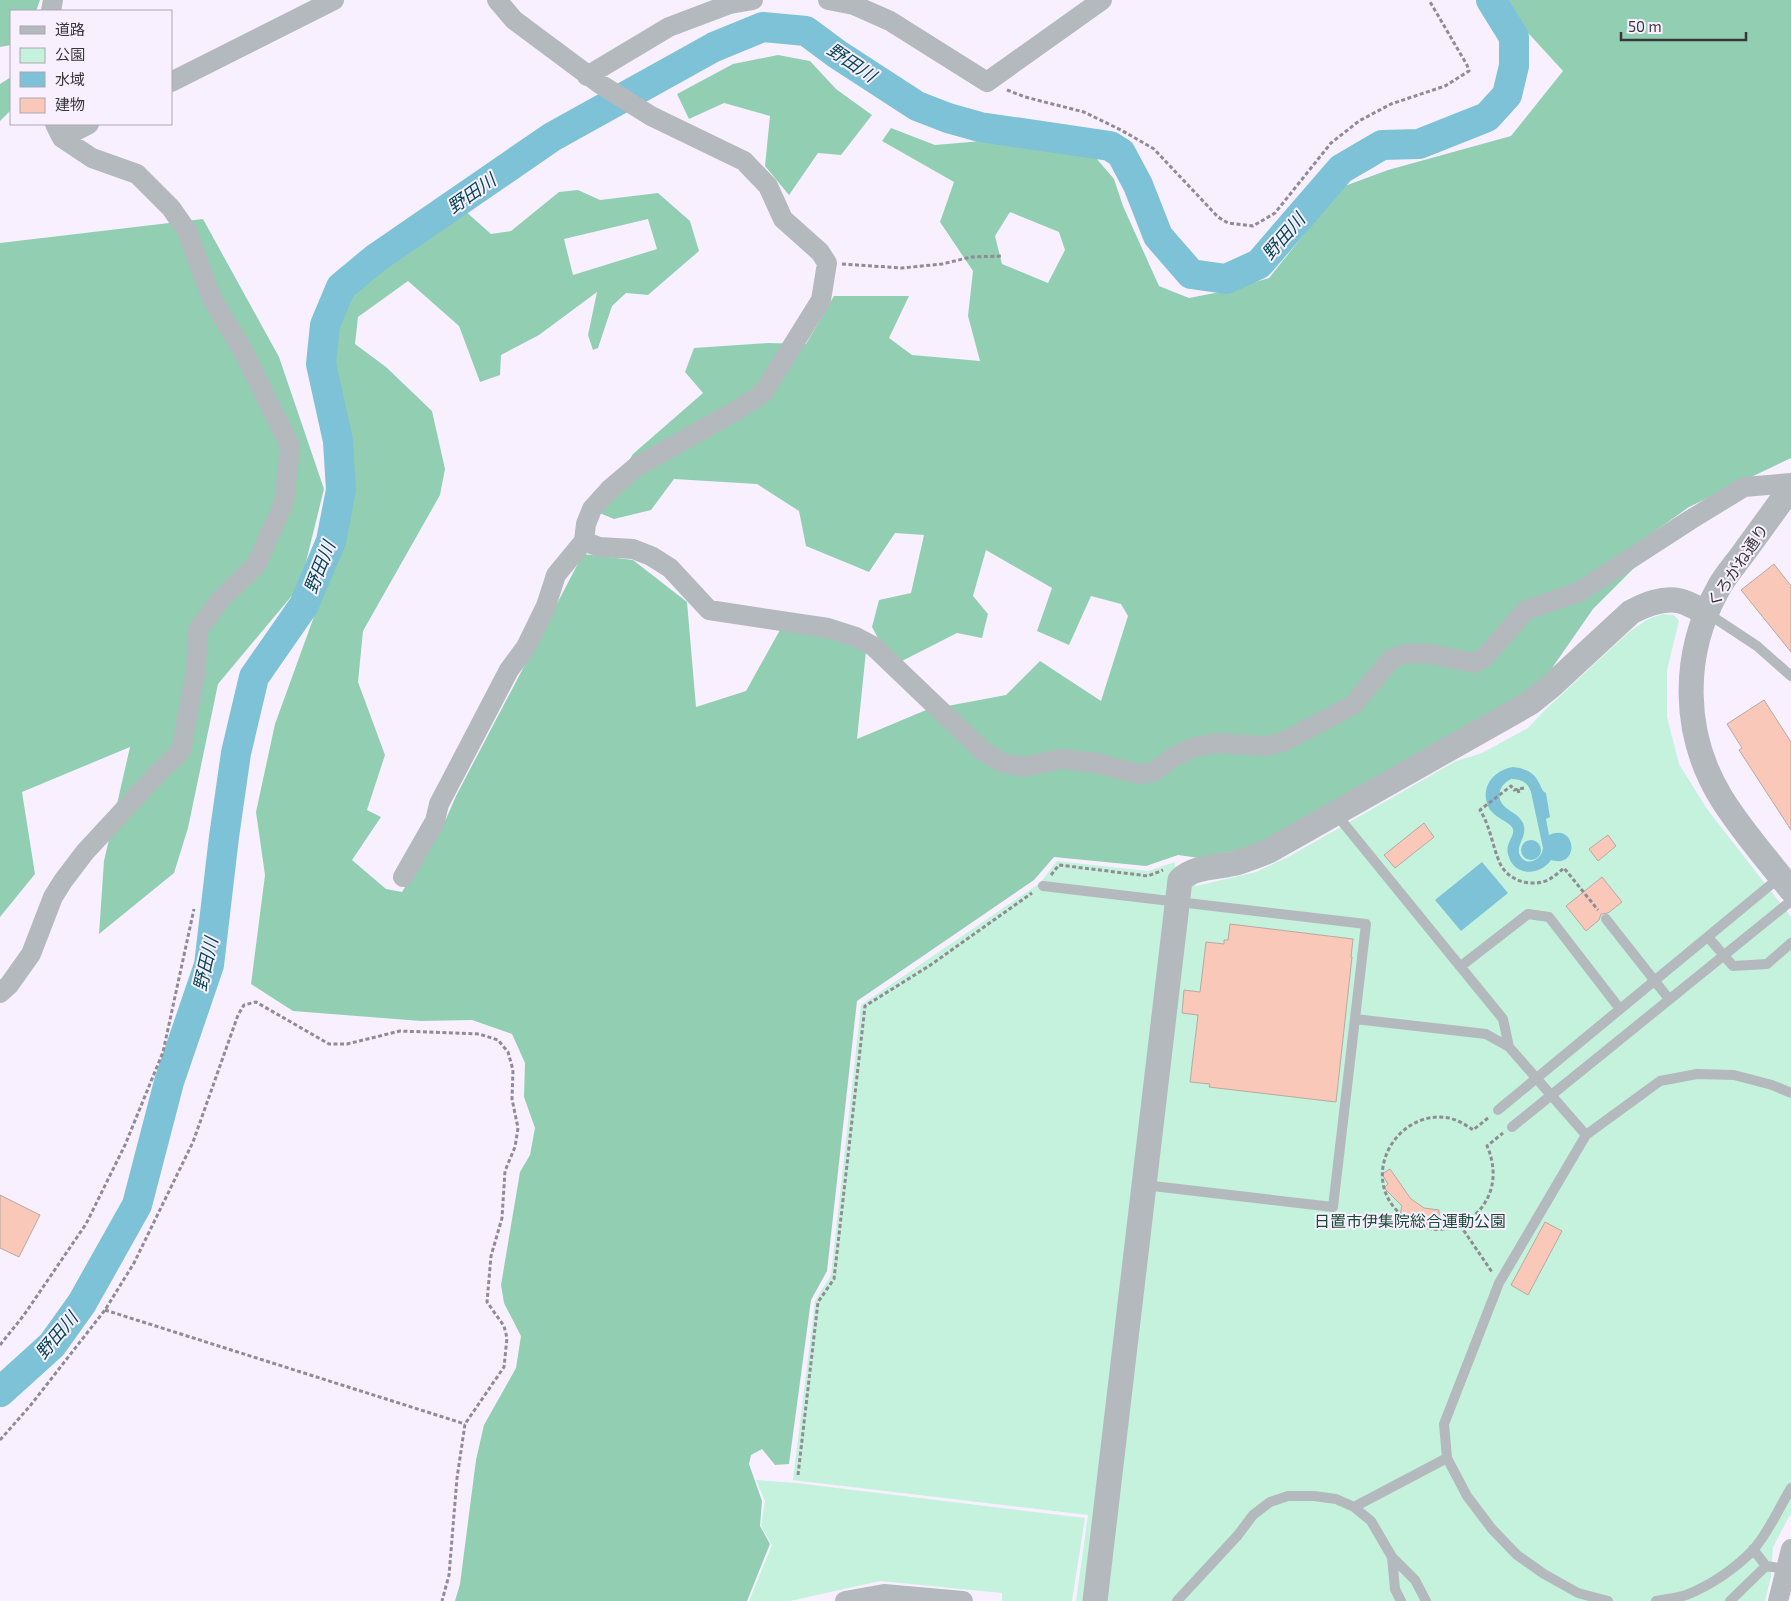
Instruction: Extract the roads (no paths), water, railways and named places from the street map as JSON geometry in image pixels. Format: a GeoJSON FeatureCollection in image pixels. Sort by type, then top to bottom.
{"type":"FeatureCollection","features":[{"type":"Feature","properties":{"kind":"street"},"geometry":{"type":"LineString","coordinates":[[172,81],[334,0]]}},
{"type":"Feature","properties":{"kind":"street"},"geometry":{"type":"LineString","coordinates":[[403,877],[435,821],[439,804],[509,670],[526,647],[546,606],[556,575],[584,541],[586,524],[592,509],[610,489],[636,467],[737,410],[763,393],[821,300],[827,263],[820,252],[783,219],[768,186],[744,161],[650,116],[594,80],[514,20],[497,0]]}},
{"type":"Feature","properties":{"kind":"street"},"geometry":{"type":"LineString","coordinates":[[594,80],[669,27],[730,4],[753,0]]}},
{"type":"Feature","properties":{"kind":"street"},"geometry":{"type":"LineString","coordinates":[[828,0],[854,5],[890,21],[987,82],[1102,0]]}},
{"type":"Feature","properties":{"kind":"street"},"geometry":{"type":"LineString","coordinates":[[58,131],[85,125]]}},
{"type":"Feature","properties":{"kind":"street"},"geometry":{"type":"LineString","coordinates":[[0,993],[9,985],[31,954],[53,897],[63,880],[85,852],[181,751],[196,669],[198,630],[221,599],[256,565],[284,503],[290,446],[242,349],[212,299],[187,231],[171,208],[137,174],[92,158],[58,131]]}},
{"type":"Feature","properties":{"kind":"street"},"geometry":{"type":"LineString","coordinates":[[584,541],[599,547],[633,549],[651,556],[670,568],[709,610],[828,628],[856,637],[873,646],[984,752],[1003,764],[1024,767],[1061,759],[1096,763],[1139,774],[1154,772],[1173,757],[1195,747],[1216,744],[1265,746],[1283,742],[1353,705],[1392,658],[1406,654],[1424,653],[1474,663],[1484,658],[1526,610],[1579,592],[1744,486],[1791,483]]}},
{"type":"Feature","properties":{"kind":"street","name":"くろがね通り"},"geometry":{"type":"LineString","coordinates":[[1786,883],[1722,799],[1702,760],[1695,735],[1690,679],[1698,634],[1718,588],[1791,487]]}},
{"type":"Feature","properties":{"kind":"street"},"geometry":{"type":"LineString","coordinates":[[1095,1601],[1180,890],[1187,874],[1197,870],[1238,862],[1269,852],[1530,703],[1631,612],[1646,604],[1664,600],[1680,601],[1706,612]]}},
{"type":"Feature","properties":{"kind":"street"},"geometry":{"type":"LineString","coordinates":[[1778,1601],[1791,1549]]}},
{"type":"Feature","properties":{"kind":"street"},"geometry":{"type":"LineString","coordinates":[[845,1601],[884,1594],[963,1601]]}},
{"type":"Feature","properties":{"kind":"lane"},"geometry":{"type":"LineString","coordinates":[[1706,612],[1757,646],[1790,676]]}},
{"type":"Feature","properties":{"kind":"lane"},"geometry":{"type":"LineString","coordinates":[[1336,814],[1503,1019],[1509,1047]]}},
{"type":"Feature","properties":{"kind":"lane"},"geometry":{"type":"LineString","coordinates":[[1498,1110],[1708,936],[1786,883]]}},
{"type":"Feature","properties":{"kind":"lane"},"geometry":{"type":"LineString","coordinates":[[1043,886],[1180,890],[1366,924],[1332,1207],[1144,1185]]}},
{"type":"Feature","properties":{"kind":"lane"},"geometry":{"type":"LineString","coordinates":[[1512,1127],[1791,901]]}},
{"type":"Feature","properties":{"kind":"lane"},"geometry":{"type":"LineString","coordinates":[[1461,966],[1528,914],[1549,917],[1620,1009]]}},
{"type":"Feature","properties":{"kind":"lane"},"geometry":{"type":"LineString","coordinates":[[1606,919],[1669,999]]}},
{"type":"Feature","properties":{"kind":"lane"},"geometry":{"type":"LineString","coordinates":[[1708,936],[1733,966],[1767,964],[1791,943]]}},
{"type":"Feature","properties":{"kind":"lane"},"geometry":{"type":"LineString","coordinates":[[1355,1019],[1486,1034],[1509,1047],[1586,1135]]}},
{"type":"Feature","properties":{"kind":"lane"},"geometry":{"type":"LineString","coordinates":[[1608,1601],[1578,1593],[1544,1574],[1516,1555],[1492,1529],[1467,1496],[1448,1458],[1444,1424],[1499,1283],[1586,1135],[1660,1081],[1697,1074],[1734,1075],[1772,1085],[1791,1093]]}},
{"type":"Feature","properties":{"kind":"lane"},"geometry":{"type":"LineString","coordinates":[[1354,1507],[1448,1458]]}},
{"type":"Feature","properties":{"kind":"lane"},"geometry":{"type":"LineString","coordinates":[[1656,1601],[1686,1595],[1713,1581],[1738,1563],[1753,1549],[1768,1528],[1791,1488]]}},
{"type":"Feature","properties":{"kind":"lane"},"geometry":{"type":"LineString","coordinates":[[1177,1601],[1238,1535],[1253,1515],[1270,1502],[1288,1496],[1314,1496],[1336,1499],[1354,1507],[1371,1521],[1392,1557],[1415,1580],[1426,1601]]}},
{"type":"Feature","properties":{"kind":"lane"},"geometry":{"type":"LineString","coordinates":[[1753,1549],[1766,1566],[1786,1569]]}},
{"type":"Feature","properties":{"kind":"lane"},"geometry":{"type":"LineString","coordinates":[[1392,1557],[1395,1589],[1401,1601]]}},
{"type":"Feature","properties":{"kind":"lane"},"geometry":{"type":"LineString","coordinates":[[1730,1601],[1766,1566]]}},
{"type":"Feature","properties":{"kind":"water"},"geometry":{"type":"Polygon","coordinates":[[[1513,767],[1521,768],[1531,773],[1537,779],[1542,790],[1546,793],[1550,817],[1546,819],[1549,835],[1558,833],[1565,835],[1570,840],[1570,853],[1567,858],[1560,861],[1551,860],[1540,869],[1527,872],[1515,867],[1511,862],[1507,850],[1513,834],[1512,826],[1490,810],[1486,799],[1487,786],[1490,781],[1506,769],[1513,767]],[[1511,779],[1504,784],[1500,790],[1499,797],[1503,805],[1519,817],[1523,823],[1524,832],[1519,846],[1519,853],[1521,858],[1532,861],[1540,856],[1543,848],[1530,789],[1526,783],[1511,779]]]}},
{"type":"Feature","properties":{"kind":"water"},"geometry":{"type":"Polygon","coordinates":[[[1531,840],[1538,843],[1541,850],[1538,857],[1531,860],[1524,857],[1521,850],[1524,843],[1531,840]]]}},
{"type":"Feature","properties":{"kind":"water"},"geometry":{"type":"Polygon","coordinates":[[[1482,862],[1508,893],[1461,931],[1435,900],[1482,862]]]}},
{"type":"Feature","properties":{"kind":"waterway","name":"野田川"},"geometry":{"type":"LineString","coordinates":[[0,1392],[52,1345],[82,1303],[137,1205],[169,1082],[209,965],[236,753],[254,677],[304,605],[331,541],[341,490],[338,441],[321,364],[325,325],[341,287],[376,258],[552,137],[714,47],[763,27],[806,31],[837,54],[917,106],[948,118],[980,127],[1110,146],[1121,153],[1138,185],[1158,236],[1191,274],[1226,279],[1259,264],[1341,169],[1382,145],[1419,144],[1487,117],[1507,95],[1514,66],[1514,37],[1491,0]]}},
{"type":"Feature","properties":{"kind":"park label","name":"日置市伊集院総合運動公園"},"geometry":{"type":"Point","coordinates":[1410,1220]}}]}
